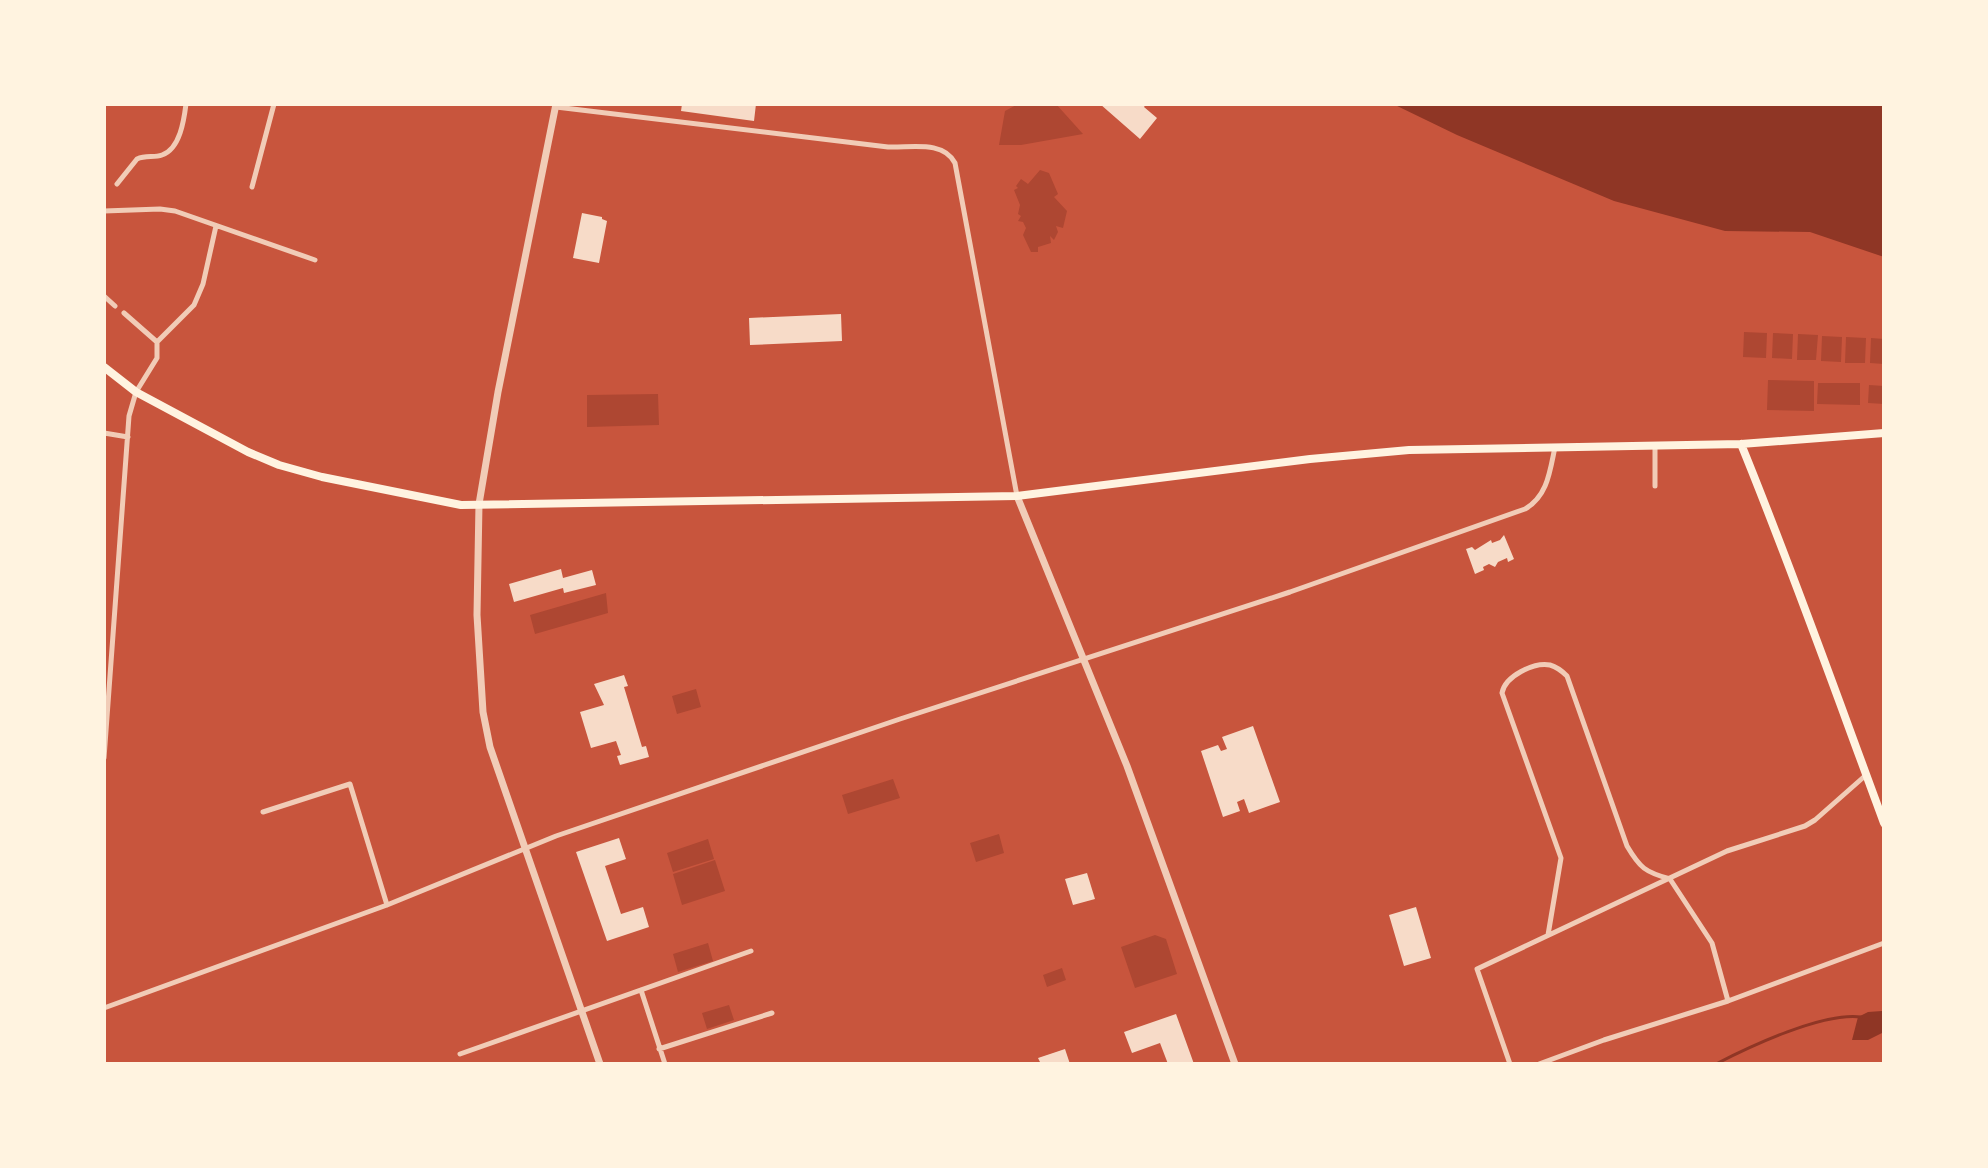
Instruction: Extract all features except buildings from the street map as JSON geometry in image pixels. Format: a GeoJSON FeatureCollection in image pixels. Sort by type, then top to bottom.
{"type":"FeatureCollection","features":[{"type":"Feature","properties":{"kind":"main road"},"geometry":{"type":"LineString","coordinates":[[104,367],[136,392],[248,452],[279,465],[322,477],[461,505],[1017,496],[1361,454],[1556,446],[1741,444],[1884,433]]}},
{"type":"Feature","properties":{"kind":"main road"},"geometry":{"type":"LineString","coordinates":[[1741,444],[1815,631],[1845,723],[1884,823]]}},
{"type":"Feature","properties":{"kind":"street"},"geometry":{"type":"LineString","coordinates":[[117,184],[137,159],[168,152],[182,129],[186,104]]}},
{"type":"Feature","properties":{"kind":"street"},"geometry":{"type":"LineString","coordinates":[[252,187],[274,104]]}},
{"type":"Feature","properties":{"kind":"street"},"geometry":{"type":"LineString","coordinates":[[600,1064],[490,747],[483,712],[477,615],[479,504],[498,392],[556,105],[888,147],[945,149],[955,163],[1017,496],[1158,848],[1235,1064]]}},
{"type":"Feature","properties":{"kind":"street"},"geometry":{"type":"LineString","coordinates":[[104,211],[160,209],[188,215],[315,260]]}},
{"type":"Feature","properties":{"kind":"street"},"geometry":{"type":"LineString","coordinates":[[104,758],[129,416],[136,392],[157,358],[157,342],[194,305],[203,284],[216,226]]}},
{"type":"Feature","properties":{"kind":"street"},"geometry":{"type":"LineString","coordinates":[[104,296],[115,306]]}},
{"type":"Feature","properties":{"kind":"street"},"geometry":{"type":"LineString","coordinates":[[124,313],[157,342]]}},
{"type":"Feature","properties":{"kind":"street"},"geometry":{"type":"LineString","coordinates":[[104,433],[128,437]]}},
{"type":"Feature","properties":{"kind":"street"},"geometry":{"type":"LineString","coordinates":[[1655,445],[1655,486]]}},
{"type":"Feature","properties":{"kind":"street"},"geometry":{"type":"LineString","coordinates":[[104,1008],[387,905],[524,850],[693,788],[1290,592],[1525,509],[1535,503],[1545,487],[1556,446]]}},
{"type":"Feature","properties":{"kind":"street"},"geometry":{"type":"LineString","coordinates":[[1548,935],[1561,858],[1503,698],[1504,684],[1513,676],[1542,665],[1551,665],[1567,676],[1627,846],[1637,863],[1649,873],[1670,879],[1712,943],[1728,1001]]}},
{"type":"Feature","properties":{"kind":"street"},"geometry":{"type":"LineString","coordinates":[[1510,1064],[1477,969],[1727,851],[1805,826],[1866,775]]}},
{"type":"Feature","properties":{"kind":"street"},"geometry":{"type":"LineString","coordinates":[[263,812],[350,784],[387,905]]}},
{"type":"Feature","properties":{"kind":"street"},"geometry":{"type":"LineString","coordinates":[[1539,1064],[1728,1001],[1884,943]]}},
{"type":"Feature","properties":{"kind":"street"},"geometry":{"type":"LineString","coordinates":[[460,1054],[751,951]]}},
{"type":"Feature","properties":{"kind":"street"},"geometry":{"type":"LineString","coordinates":[[641,990],[665,1064]]}},
{"type":"Feature","properties":{"kind":"street"},"geometry":{"type":"LineString","coordinates":[[659,1049],[772,1013]]}},
{"type":"Feature","properties":{"kind":"shaded area"},"geometry":{"type":"Polygon","coordinates":[[[1018,104],[1056,104],[1083,134],[1021,145],[999,145],[1005,111],[1018,104]]]}},
{"type":"Feature","properties":{"kind":"shaded area"},"geometry":{"type":"Polygon","coordinates":[[[1393,104],[1884,104],[1884,257],[1810,232],[1725,231],[1614,201],[1457,135],[1393,104]]]}},
{"type":"Feature","properties":{"kind":"shaded area"},"geometry":{"type":"Polygon","coordinates":[[[1040,170],[1049,173],[1058,194],[1054,197],[1067,211],[1063,228],[1056,226],[1058,232],[1054,240],[1050,236],[1051,243],[1038,247],[1038,252],[1031,252],[1023,235],[1026,228],[1023,222],[1018,221],[1020,205],[1014,190],[1021,179],[1028,184],[1040,170]]]}},
{"type":"Feature","properties":{"kind":"shaded area"},"geometry":{"type":"Polygon","coordinates":[[[1744,332],[1767,333],[1766,358],[1743,357],[1744,332]]]}},
{"type":"Feature","properties":{"kind":"shaded area"},"geometry":{"type":"Polygon","coordinates":[[[1773,333],[1793,334],[1792,359],[1772,358],[1773,333]]]}},
{"type":"Feature","properties":{"kind":"shaded area"},"geometry":{"type":"Polygon","coordinates":[[[1798,334],[1818,335],[1816,360],[1797,360],[1798,334]]]}},
{"type":"Feature","properties":{"kind":"shaded area"},"geometry":{"type":"Polygon","coordinates":[[[1822,336],[1842,337],[1841,362],[1821,361],[1822,336]]]}},
{"type":"Feature","properties":{"kind":"shaded area"},"geometry":{"type":"Polygon","coordinates":[[[1846,337],[1866,338],[1865,363],[1845,363],[1846,337]]]}},
{"type":"Feature","properties":{"kind":"shaded area"},"geometry":{"type":"Polygon","coordinates":[[[1871,338],[1884,339],[1884,364],[1870,363],[1871,338]]]}},
{"type":"Feature","properties":{"kind":"shaded area"},"geometry":{"type":"Polygon","coordinates":[[[1768,380],[1814,381],[1814,411],[1767,410],[1768,380]]]}},
{"type":"Feature","properties":{"kind":"shaded area"},"geometry":{"type":"Polygon","coordinates":[[[1818,383],[1860,383],[1860,405],[1817,404],[1818,383]]]}},
{"type":"Feature","properties":{"kind":"shaded area"},"geometry":{"type":"Polygon","coordinates":[[[1869,385],[1884,386],[1884,404],[1868,403],[1869,385]]]}},
{"type":"Feature","properties":{"kind":"shaded area"},"geometry":{"type":"Polygon","coordinates":[[[658,394],[659,425],[587,427],[587,395],[658,394]]]}},
{"type":"Feature","properties":{"kind":"shaded area"},"geometry":{"type":"Polygon","coordinates":[[[606,593],[608,613],[535,634],[530,615],[606,593]]]}},
{"type":"Feature","properties":{"kind":"shaded area"},"geometry":{"type":"Polygon","coordinates":[[[696,689],[701,707],[677,714],[672,696],[696,689]]]}},
{"type":"Feature","properties":{"kind":"shaded area"},"geometry":{"type":"Polygon","coordinates":[[[893,779],[900,798],[848,814],[842,795],[893,779]]]}},
{"type":"Feature","properties":{"kind":"shaded area"},"geometry":{"type":"Polygon","coordinates":[[[999,834],[1004,853],[976,862],[970,843],[999,834]]]}},
{"type":"Feature","properties":{"kind":"shaded area"},"geometry":{"type":"Polygon","coordinates":[[[708,839],[714,859],[673,872],[667,853],[708,839]]]}},
{"type":"Feature","properties":{"kind":"shaded area"},"geometry":{"type":"Polygon","coordinates":[[[715,860],[725,891],[682,905],[673,874],[715,860]]]}},
{"type":"Feature","properties":{"kind":"shaded area"},"geometry":{"type":"Polygon","coordinates":[[[1155,935],[1166,939],[1177,974],[1135,988],[1121,947],[1155,935]]]}},
{"type":"Feature","properties":{"kind":"shaded area"},"geometry":{"type":"Polygon","coordinates":[[[708,943],[713,961],[678,972],[673,954],[708,943]]]}},
{"type":"Feature","properties":{"kind":"shaded area"},"geometry":{"type":"Polygon","coordinates":[[[1062,968],[1066,980],[1047,987],[1043,975],[1062,968]]]}},
{"type":"Feature","properties":{"kind":"shaded area"},"geometry":{"type":"Polygon","coordinates":[[[729,1005],[734,1020],[707,1029],[702,1013],[729,1005]]]}},
{"type":"Feature","properties":{"kind":"shaded area"},"geometry":{"type":"Polygon","coordinates":[[[1884,1008],[1884,1032],[1868,1040],[1852,1040],[1858,1017],[1884,1008]]]}},
{"type":"Feature","properties":{"kind":"waterway"},"geometry":{"type":"LineString","coordinates":[[1716,1064],[1808,1025],[1861,1017]]}}]}
